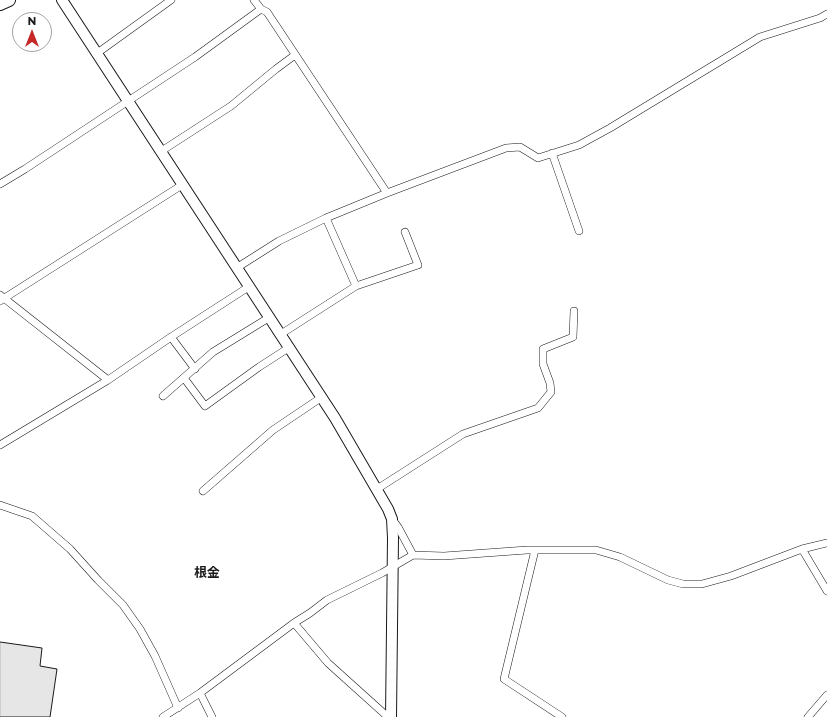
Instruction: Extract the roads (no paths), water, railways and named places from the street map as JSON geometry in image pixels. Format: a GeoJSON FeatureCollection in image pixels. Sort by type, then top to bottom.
{"type":"FeatureCollection","features":[{"type":"Feature","properties":{"kind":"main road"},"geometry":{"type":"LineString","coordinates":[[0,4],[9,0]]}},
{"type":"Feature","properties":{"kind":"street"},"geometry":{"type":"LineString","coordinates":[[62,0],[160,152],[290,347],[377,489],[413,554]]}},
{"type":"Feature","properties":{"kind":"street"},"geometry":{"type":"LineString","coordinates":[[96,54],[171,0]]}},
{"type":"Feature","properties":{"kind":"street"},"geometry":{"type":"LineString","coordinates":[[254,0],[261,9],[267,12],[387,192]]}},
{"type":"Feature","properties":{"kind":"street"},"geometry":{"type":"LineString","coordinates":[[0,184],[128,102],[195,57],[261,9]]}},
{"type":"Feature","properties":{"kind":"street"},"geometry":{"type":"LineString","coordinates":[[238,267],[279,241],[326,218],[387,192],[506,148],[520,147],[538,158],[579,145],[760,37],[820,18],[827,14]]}},
{"type":"Feature","properties":{"kind":"street"},"geometry":{"type":"LineString","coordinates":[[160,152],[231,106],[295,55]]}},
{"type":"Feature","properties":{"kind":"street"},"geometry":{"type":"LineString","coordinates":[[552,153],[579,231]]}},
{"type":"Feature","properties":{"kind":"street"},"geometry":{"type":"LineString","coordinates":[[108,380],[2,298],[182,185]]}},
{"type":"Feature","properties":{"kind":"street"},"geometry":{"type":"LineString","coordinates":[[326,218],[356,286]]}},
{"type":"Feature","properties":{"kind":"street"},"geometry":{"type":"LineString","coordinates":[[280,334],[356,286],[418,265],[405,232]]}},
{"type":"Feature","properties":{"kind":"street"},"geometry":{"type":"LineString","coordinates":[[0,445],[108,380],[250,286]]}},
{"type":"Feature","properties":{"kind":"street"},"geometry":{"type":"LineString","coordinates":[[377,489],[463,434],[538,408],[551,392],[550,383],[543,364],[544,350],[573,336],[574,311]]}},
{"type":"Feature","properties":{"kind":"street"},"geometry":{"type":"LineString","coordinates":[[163,396],[213,352],[270,317]]}},
{"type":"Feature","properties":{"kind":"street"},"geometry":{"type":"LineString","coordinates":[[171,337],[195,369]]}},
{"type":"Feature","properties":{"kind":"street"},"geometry":{"type":"LineString","coordinates":[[184,378],[205,406],[259,367],[290,347]]}},
{"type":"Feature","properties":{"kind":"street"},"geometry":{"type":"LineString","coordinates":[[203,491],[274,430],[322,398]]}},
{"type":"Feature","properties":{"kind":"street"},"geometry":{"type":"LineString","coordinates":[[0,505],[32,516],[70,548],[98,580],[123,605],[140,629],[155,656],[178,708]]}},
{"type":"Feature","properties":{"kind":"street"},"geometry":{"type":"LineString","coordinates":[[390,717],[393,567],[392,518]]}},
{"type":"Feature","properties":{"kind":"street"},"geometry":{"type":"LineString","coordinates":[[162,717],[200,693],[327,600],[393,567],[413,554],[444,556],[535,550],[596,550],[620,557],[668,580],[683,584],[702,584],[731,576],[802,550],[827,544]]}},
{"type":"Feature","properties":{"kind":"street"},"geometry":{"type":"LineString","coordinates":[[535,550],[504,679],[562,717]]}},
{"type":"Feature","properties":{"kind":"street"},"geometry":{"type":"LineString","coordinates":[[802,550],[827,590]]}},
{"type":"Feature","properties":{"kind":"street"},"geometry":{"type":"LineString","coordinates":[[294,623],[328,662],[390,717]]}},
{"type":"Feature","properties":{"kind":"street"},"geometry":{"type":"LineString","coordinates":[[200,693],[212,717]]}},
{"type":"Feature","properties":{"kind":"street"},"geometry":{"type":"LineString","coordinates":[[808,717],[827,695]]}},
{"type":"Feature","properties":{"kind":"district","name":"根金"},"geometry":{"type":"Point","coordinates":[207,573]}}]}
